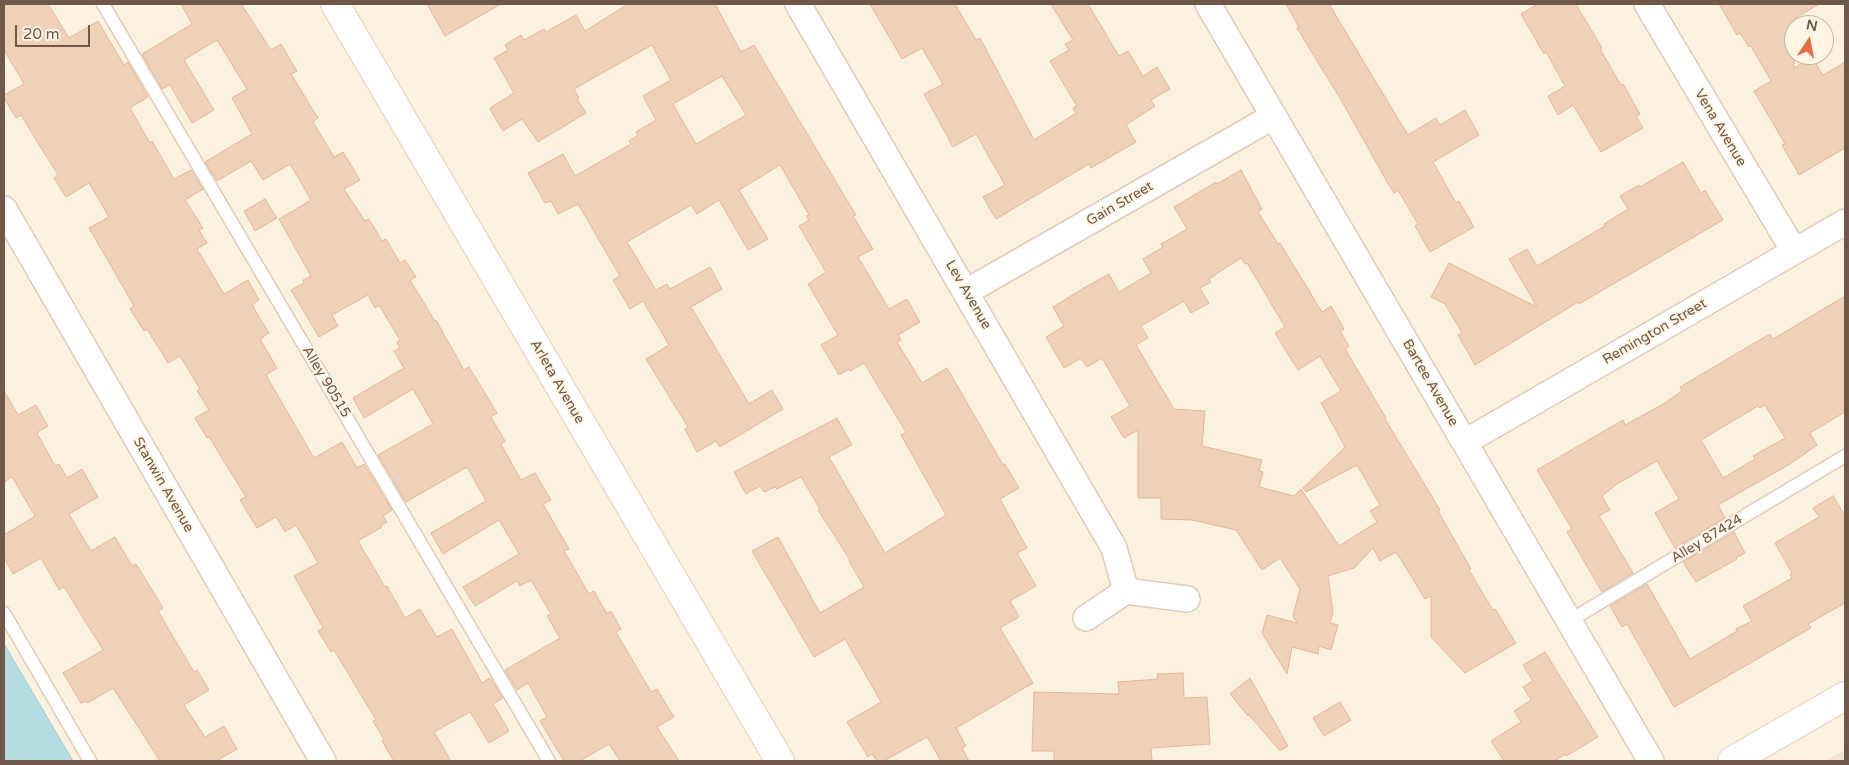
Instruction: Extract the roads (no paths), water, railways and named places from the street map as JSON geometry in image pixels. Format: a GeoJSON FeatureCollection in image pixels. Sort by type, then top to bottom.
{"type":"FeatureCollection","features":[{"type":"Feature","properties":{"kind":"main road","name":"Arleta Avenue"},"geometry":{"type":"LineString","coordinates":[[335,4],[780,761]]}},
{"type":"Feature","properties":{"kind":"main road"},"geometry":{"type":"LineString","coordinates":[[1732,761],[1845,696]]}},
{"type":"Feature","properties":{"kind":"street","name":"Lev Avenue"},"geometry":{"type":"LineString","coordinates":[[798,4],[1114,548],[1126,591]]}},
{"type":"Feature","properties":{"kind":"street","name":"Bartee Avenue"},"geometry":{"type":"LineString","coordinates":[[1208,4],[1651,761]]}},
{"type":"Feature","properties":{"kind":"street","name":"Vena Avenue"},"geometry":{"type":"LineString","coordinates":[[1647,4],[1794,251]]}},
{"type":"Feature","properties":{"kind":"street","name":"Gain Street"},"geometry":{"type":"LineString","coordinates":[[966,292],[1274,116]]}},
{"type":"Feature","properties":{"kind":"street","name":"Stanwin Avenue"},"geometry":{"type":"LineString","coordinates":[[4,209],[323,761]]}},
{"type":"Feature","properties":{"kind":"street","name":"Remington Street"},"geometry":{"type":"LineString","coordinates":[[1464,442],[1845,222]]}},
{"type":"Feature","properties":{"kind":"street"},"geometry":{"type":"LineString","coordinates":[[1086,618],[1126,591],[1187,599]]}},
{"type":"Feature","properties":{"kind":"lane","name":"Alley 90515"},"geometry":{"type":"LineString","coordinates":[[103,4],[550,761]]}},
{"type":"Feature","properties":{"kind":"lane","name":"Alley 87424"},"geometry":{"type":"LineString","coordinates":[[1569,621],[1845,456]]}},
{"type":"Feature","properties":{"kind":"lane"},"geometry":{"type":"LineString","coordinates":[[4,613],[90,761]]}},
{"type":"Feature","properties":{"kind":"water"},"geometry":{"type":"Polygon","coordinates":[[[4,644],[73,761],[4,761],[4,644]]]}}]}
